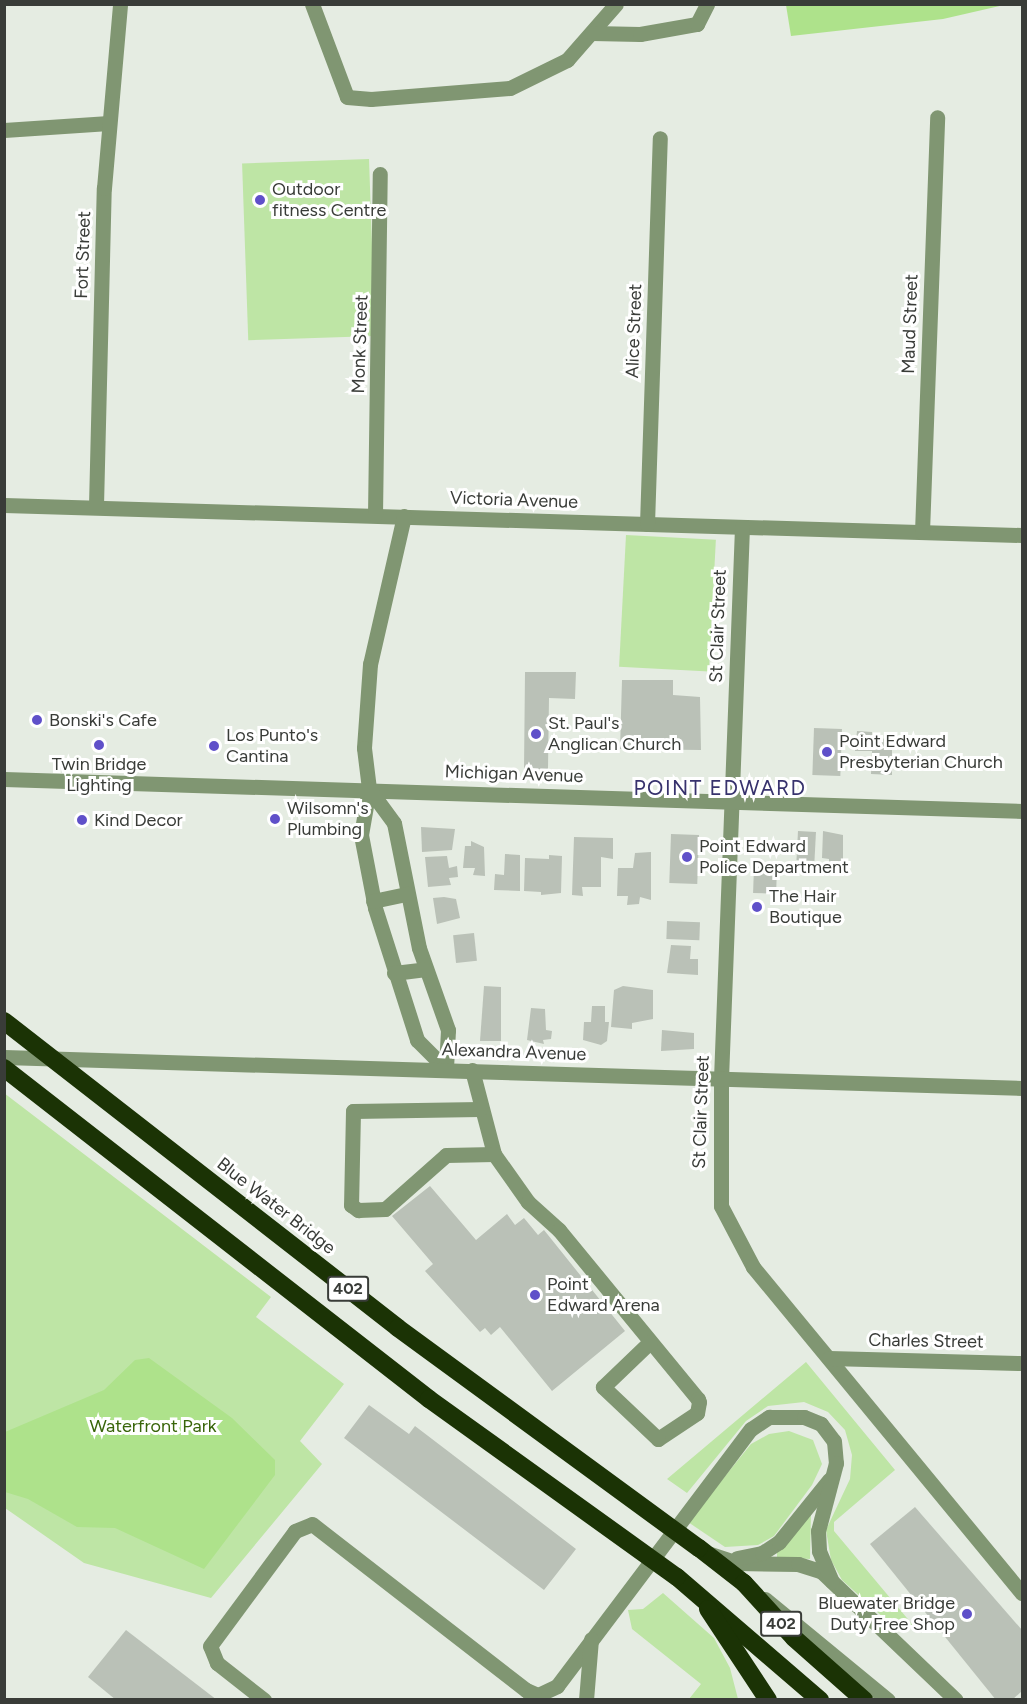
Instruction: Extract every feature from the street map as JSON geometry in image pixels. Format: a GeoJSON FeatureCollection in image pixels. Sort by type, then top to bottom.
{"type":"FeatureCollection","features":[{"type":"Feature","properties":{"kind":"highway","name":"Blue Water Bridge"},"geometry":{"type":"LineString","coordinates":[[4,1021],[398,1328],[709,1553]]}},
{"type":"Feature","properties":{"kind":"highway","name":"402"},"geometry":{"type":"LineString","coordinates":[[4,1068],[429,1398],[693,1588],[820,1700]]}},
{"type":"Feature","properties":{"kind":"highway","name":"402"},"geometry":{"type":"LineString","coordinates":[[709,1553],[744,1583],[794,1638],[864,1700]]}},
{"type":"Feature","properties":{"kind":"highway"},"geometry":{"type":"LineString","coordinates":[[693,1588],[768,1700]]}},
{"type":"Feature","properties":{"kind":"street","name":"Fort Street"},"geometry":{"type":"LineString","coordinates":[[96,506],[109,123],[120,4]]}},
{"type":"Feature","properties":{"kind":"street"},"geometry":{"type":"LineString","coordinates":[[312,4],[347,97],[510,88],[567,60],[616,4]]}},
{"type":"Feature","properties":{"kind":"street"},"geometry":{"type":"LineString","coordinates":[[592,33],[640,34],[697,24],[707,4]]}},
{"type":"Feature","properties":{"kind":"street","name":"Maud Street"},"geometry":{"type":"LineString","coordinates":[[922,532],[937,117]]}},
{"type":"Feature","properties":{"kind":"street"},"geometry":{"type":"LineString","coordinates":[[4,130],[109,123]]}},
{"type":"Feature","properties":{"kind":"street","name":"Alice Street"},"geometry":{"type":"LineString","coordinates":[[647,524],[660,138]]}},
{"type":"Feature","properties":{"kind":"street","name":"Monk Street"},"geometry":{"type":"LineString","coordinates":[[375,516],[380,174]]}},
{"type":"Feature","properties":{"kind":"street","name":"Victoria Avenue"},"geometry":{"type":"LineString","coordinates":[[4,505],[1023,535]]}},
{"type":"Feature","properties":{"kind":"street"},"geometry":{"type":"LineString","coordinates":[[404,516],[370,664],[364,748],[369,789],[361,835],[373,901],[417,1040],[446,1070]]}},
{"type":"Feature","properties":{"kind":"street","name":"St Clair Street"},"geometry":{"type":"LineString","coordinates":[[742,527],[730,801],[718,1181],[725,1218],[753,1267],[1023,1593]]}},
{"type":"Feature","properties":{"kind":"street","name":"Michigan Avenue"},"geometry":{"type":"LineString","coordinates":[[4,779],[1023,811]]}},
{"type":"Feature","properties":{"kind":"street"},"geometry":{"type":"LineString","coordinates":[[369,789],[394,824],[407,894],[426,969],[448,1030],[446,1070]]}},
{"type":"Feature","properties":{"kind":"street"},"geometry":{"type":"LineString","coordinates":[[373,901],[407,894]]}},
{"type":"Feature","properties":{"kind":"street"},"geometry":{"type":"LineString","coordinates":[[394,973],[426,969]]}},
{"type":"Feature","properties":{"kind":"street","name":"Alexandra Avenue"},"geometry":{"type":"LineString","coordinates":[[4,1057],[1023,1088]]}},
{"type":"Feature","properties":{"kind":"street"},"geometry":{"type":"LineString","coordinates":[[472,1070],[480,1109],[494,1154],[528,1202],[559,1230],[650,1342],[700,1406],[658,1439],[603,1387],[650,1342]]}},
{"type":"Feature","properties":{"kind":"street"},"geometry":{"type":"LineString","coordinates":[[480,1109],[353,1111],[351,1205],[358,1210],[382,1210],[446,1155],[494,1154]]}},
{"type":"Feature","properties":{"kind":"street","name":"Charles Street"},"geometry":{"type":"LineString","coordinates":[[829,1358],[1023,1363]]}},
{"type":"Feature","properties":{"kind":"street"},"geometry":{"type":"LineString","coordinates":[[264,1700],[217,1663],[210,1646],[295,1531],[312,1524],[532,1695],[538,1695],[552,1691],[761,1420],[788,1414],[821,1424],[836,1449],[835,1470],[818,1531],[819,1551],[832,1581]]}},
{"type":"Feature","properties":{"kind":"street"},"geometry":{"type":"LineString","coordinates":[[709,1553],[751,1556],[771,1549],[835,1470]]}},
{"type":"Feature","properties":{"kind":"street"},"geometry":{"type":"LineString","coordinates":[[709,1553],[752,1565],[808,1566],[832,1581],[956,1700]]}},
{"type":"Feature","properties":{"kind":"street"},"geometry":{"type":"LineString","coordinates":[[744,1583],[888,1700]]}},
{"type":"Feature","properties":{"kind":"street"},"geometry":{"type":"LineString","coordinates":[[586,1700],[591,1640]]}},
{"type":"Feature","properties":{"kind":"green space"},"geometry":{"type":"Polygon","coordinates":[[[369,159],[375,336],[248,340],[242,163],[369,159]]]}},
{"type":"Feature","properties":{"kind":"green space"},"geometry":{"type":"Polygon","coordinates":[[[626,535],[716,540],[709,672],[619,667],[626,535]]]}},
{"type":"Feature","properties":{"kind":"green space","name":"Waterfront Park"},"geometry":{"type":"Polygon","coordinates":[[[4,1093],[271,1297],[256,1317],[344,1384],[300,1441],[322,1464],[211,1598],[84,1563],[5,1508],[4,1093]]]}},
{"type":"Feature","properties":{"kind":"green space"},"geometry":{"type":"Polygon","coordinates":[[[806,1362],[895,1470],[834,1522],[834,1531],[917,1630],[886,1620],[842,1580],[831,1560],[826,1530],[850,1479],[852,1455],[845,1430],[828,1412],[804,1402],[768,1406],[746,1421],[687,1493],[667,1479],[806,1362]]]}},
{"type":"Feature","properties":{"kind":"green space"},"geometry":{"type":"Polygon","coordinates":[[[789,1431],[813,1440],[822,1464],[812,1485],[774,1536],[758,1545],[725,1547],[688,1522],[751,1444],[769,1434],[789,1431]]]}},
{"type":"Feature","properties":{"kind":"green space"},"geometry":{"type":"Polygon","coordinates":[[[811,1513],[810,1559],[777,1557],[777,1552],[811,1513]]]}},
{"type":"Feature","properties":{"kind":"green space"},"geometry":{"type":"Polygon","coordinates":[[[663,1593],[714,1638],[730,1668],[738,1699],[689,1699],[701,1684],[632,1629],[628,1610],[643,1609],[663,1593]]]}},
{"type":"Feature","properties":{"kind":"shaded area"},"geometry":{"type":"Polygon","coordinates":[[[786,4],[1004,5],[943,19],[791,36],[786,4]]]}},
{"type":"Feature","properties":{"kind":"shaded area"},"geometry":{"type":"Polygon","coordinates":[[[149,1358],[232,1418],[275,1460],[275,1475],[204,1569],[115,1528],[77,1527],[28,1499],[5,1492],[5,1432],[104,1390],[135,1360],[149,1358]]]}},
{"type":"Feature","properties":{"kind":"building","name":"St. Paul's Anglican Church"},"geometry":{"type":"Polygon","coordinates":[[[525,672],[576,672],[575,699],[549,698],[548,769],[524,769],[525,672]]]}},
{"type":"Feature","properties":{"kind":"building"},"geometry":{"type":"Polygon","coordinates":[[[622,680],[673,680],[673,695],[700,697],[701,750],[620,749],[622,680]]]}},
{"type":"Feature","properties":{"kind":"building","name":"Point Edward Presbyterian Church"},"geometry":{"type":"Polygon","coordinates":[[[814,728],[842,729],[840,776],[812,775],[814,728]]]}},
{"type":"Feature","properties":{"kind":"building"},"geometry":{"type":"Polygon","coordinates":[[[857,731],[872,732],[872,738],[892,739],[892,775],[871,774],[872,751],[855,751],[857,731]]]}},
{"type":"Feature","properties":{"kind":"building"},"geometry":{"type":"Polygon","coordinates":[[[421,827],[455,829],[452,850],[422,852],[421,827]]]}},
{"type":"Feature","properties":{"kind":"building"},"geometry":{"type":"Polygon","coordinates":[[[798,831],[816,832],[814,861],[796,860],[798,831]]]}},
{"type":"Feature","properties":{"kind":"building"},"geometry":{"type":"Polygon","coordinates":[[[823,831],[843,835],[843,866],[829,865],[829,859],[822,858],[823,831]]]}},
{"type":"Feature","properties":{"kind":"building"},"geometry":{"type":"Polygon","coordinates":[[[671,834],[699,835],[697,884],[669,883],[671,834]]]}},
{"type":"Feature","properties":{"kind":"building"},"geometry":{"type":"Polygon","coordinates":[[[574,837],[613,838],[613,859],[601,857],[601,887],[582,887],[583,896],[572,895],[574,837]]]}},
{"type":"Feature","properties":{"kind":"building"},"geometry":{"type":"Polygon","coordinates":[[[471,841],[484,847],[485,876],[473,875],[475,868],[463,868],[465,846],[471,846],[471,841]]]}},
{"type":"Feature","properties":{"kind":"building"},"geometry":{"type":"Polygon","coordinates":[[[651,852],[651,900],[640,897],[639,904],[627,905],[628,896],[617,896],[618,868],[633,868],[635,853],[651,852]]]}},
{"type":"Feature","properties":{"kind":"building"},"geometry":{"type":"Polygon","coordinates":[[[505,854],[520,855],[520,891],[494,890],[495,874],[504,875],[505,854]]]}},
{"type":"Feature","properties":{"kind":"building"},"geometry":{"type":"Polygon","coordinates":[[[549,855],[562,856],[561,893],[541,895],[541,892],[524,891],[525,858],[549,859],[549,855]]]}},
{"type":"Feature","properties":{"kind":"building"},"geometry":{"type":"Polygon","coordinates":[[[447,856],[449,868],[457,866],[458,877],[449,878],[451,885],[428,887],[425,857],[447,856]]]}},
{"type":"Feature","properties":{"kind":"building"},"geometry":{"type":"Polygon","coordinates":[[[754,867],[777,868],[776,894],[753,893],[754,867]]]}},
{"type":"Feature","properties":{"kind":"building"},"geometry":{"type":"Polygon","coordinates":[[[433,898],[456,899],[460,918],[437,924],[433,898]]]}},
{"type":"Feature","properties":{"kind":"building"},"geometry":{"type":"Polygon","coordinates":[[[667,921],[700,922],[699,940],[666,939],[667,921]]]}},
{"type":"Feature","properties":{"kind":"building"},"geometry":{"type":"Polygon","coordinates":[[[474,933],[477,961],[456,963],[453,935],[474,933]]]}},
{"type":"Feature","properties":{"kind":"building"},"geometry":{"type":"Polygon","coordinates":[[[671,945],[691,946],[690,959],[698,959],[698,975],[667,973],[671,945]]]}},
{"type":"Feature","properties":{"kind":"building"},"geometry":{"type":"Polygon","coordinates":[[[484,986],[501,987],[501,1041],[480,1041],[484,986]]]}},
{"type":"Feature","properties":{"kind":"building"},"geometry":{"type":"Polygon","coordinates":[[[623,986],[653,990],[653,1019],[632,1023],[632,1029],[611,1027],[614,990],[623,986]]]}},
{"type":"Feature","properties":{"kind":"building"},"geometry":{"type":"Polygon","coordinates":[[[592,1006],[605,1006],[605,1022],[609,1022],[607,1041],[601,1045],[583,1040],[584,1022],[591,1022],[592,1006]]]}},
{"type":"Feature","properties":{"kind":"building"},"geometry":{"type":"Polygon","coordinates":[[[531,1008],[545,1009],[546,1030],[552,1031],[551,1039],[543,1040],[544,1044],[527,1040],[531,1008]]]}},
{"type":"Feature","properties":{"kind":"building"},"geometry":{"type":"Polygon","coordinates":[[[662,1030],[694,1033],[694,1049],[661,1051],[662,1030]]]}},
{"type":"Feature","properties":{"kind":"building","name":"Point Edward Arena"},"geometry":{"type":"Polygon","coordinates":[[[430,1186],[476,1240],[507,1214],[515,1225],[524,1218],[538,1235],[544,1230],[625,1331],[552,1391],[500,1327],[491,1335],[485,1328],[480,1332],[425,1271],[433,1264],[392,1216],[430,1186]]]}},
{"type":"Feature","properties":{"kind":"building"},"geometry":{"type":"Polygon","coordinates":[[[369,1405],[409,1434],[415,1426],[576,1549],[544,1590],[344,1438],[369,1405]]]}},
{"type":"Feature","properties":{"kind":"building","name":"Bluewater Bridge Duty Free Shop"},"geometry":{"type":"Polygon","coordinates":[[[915,1507],[1022,1630],[1022,1691],[1012,1700],[996,1700],[870,1544],[915,1507]]]}},
{"type":"Feature","properties":{"kind":"building"},"geometry":{"type":"Polygon","coordinates":[[[126,1630],[217,1700],[116,1700],[88,1677],[126,1630]]]}},
{"type":"Feature","properties":{"kind":"place","name":"Outdoor fitness Centre"},"geometry":{"type":"Point","coordinates":[260,200]}},
{"type":"Feature","properties":{"kind":"place","name":"Bonski's Cafe"},"geometry":{"type":"Point","coordinates":[37,720]}},
{"type":"Feature","properties":{"kind":"place","name":"St. Paul's Anglican Church"},"geometry":{"type":"Point","coordinates":[536,734]}},
{"type":"Feature","properties":{"kind":"place","name":"Twin Bridge Lighting"},"geometry":{"type":"Point","coordinates":[99,745]}},
{"type":"Feature","properties":{"kind":"place","name":"Los Punto's Cantina"},"geometry":{"type":"Point","coordinates":[214,746]}},
{"type":"Feature","properties":{"kind":"place","name":"Point Edward Presbyterian Church"},"geometry":{"type":"Point","coordinates":[827,752]}},
{"type":"Feature","properties":{"kind":"place","name":"Wilsomn's Plumbing"},"geometry":{"type":"Point","coordinates":[275,819]}},
{"type":"Feature","properties":{"kind":"place","name":"Kind Decor"},"geometry":{"type":"Point","coordinates":[82,820]}},
{"type":"Feature","properties":{"kind":"place","name":"Point Edward Police Department"},"geometry":{"type":"Point","coordinates":[687,857]}},
{"type":"Feature","properties":{"kind":"place","name":"The Hair Boutique"},"geometry":{"type":"Point","coordinates":[757,907]}},
{"type":"Feature","properties":{"kind":"place","name":"Point Edward Arena"},"geometry":{"type":"Point","coordinates":[535,1295]}},
{"type":"Feature","properties":{"kind":"place","name":"Bluewater Bridge Duty Free Shop"},"geometry":{"type":"Point","coordinates":[967,1614]}},
{"type":"Feature","properties":{"kind":"district","name":"POINT EDWARD"},"geometry":{"type":"Point","coordinates":[720,788]}}]}
